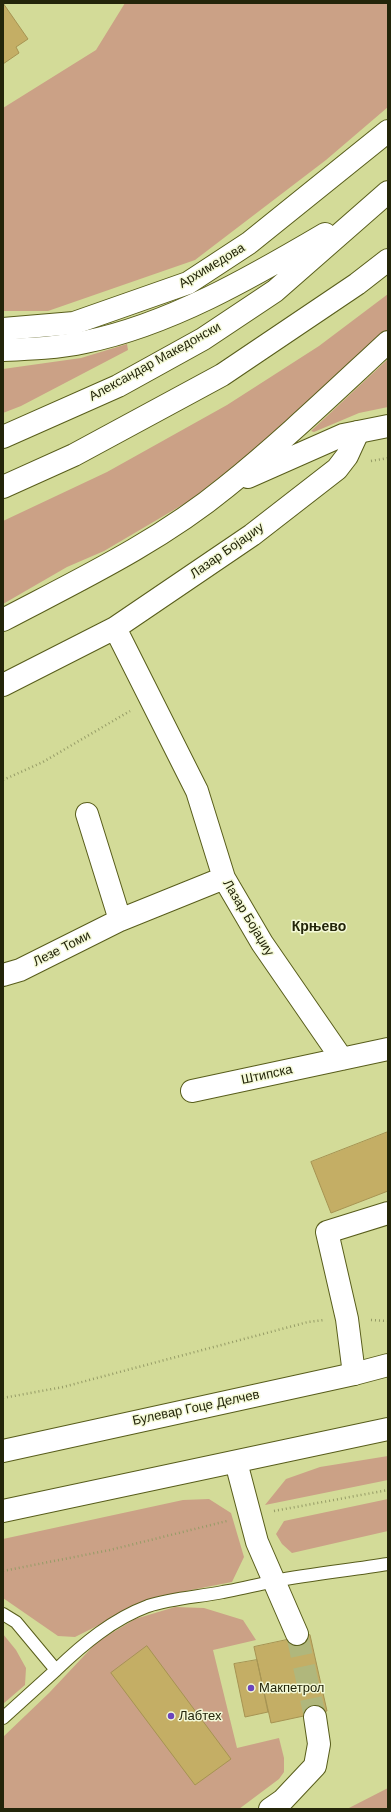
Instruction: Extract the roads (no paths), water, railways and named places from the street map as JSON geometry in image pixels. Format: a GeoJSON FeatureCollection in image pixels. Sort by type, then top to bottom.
{"type":"FeatureCollection","features":[{"type":"Feature","properties":{"kind":"street","name":"Архимедова"},"geometry":{"type":"LineString","coordinates":[[3,329],[74,323],[188,283],[248,243],[388,131]]}},
{"type":"Feature","properties":{"kind":"street","name":"Александар Македонски"},"geometry":{"type":"LineString","coordinates":[[3,438],[118,386],[202,339],[275,291],[388,192]]}},
{"type":"Feature","properties":{"kind":"street"},"geometry":{"type":"LineString","coordinates":[[3,350],[40,349],[85,342],[139,326],[192,306],[296,251],[366,210]]}},
{"type":"Feature","properties":{"kind":"street"},"geometry":{"type":"LineString","coordinates":[[3,487],[74,454],[222,374],[358,284],[388,260]]}},
{"type":"Feature","properties":{"kind":"street"},"geometry":{"type":"LineString","coordinates":[[9,615],[108,565],[166,530],[225,488],[388,342]]}},
{"type":"Feature","properties":{"kind":"street"},"geometry":{"type":"LineString","coordinates":[[225,488],[294,456],[343,436],[388,426]]}},
{"type":"Feature","properties":{"kind":"street","name":"Лазар Бојаџиу"},"geometry":{"type":"LineString","coordinates":[[3,685],[115,628],[252,535],[337,469],[347,456],[358,432]]}},
{"type":"Feature","properties":{"kind":"street","name":"Лазар Бојаџиу"},"geometry":{"type":"LineString","coordinates":[[115,628],[197,791],[224,878],[262,943],[342,1059]]}},
{"type":"Feature","properties":{"kind":"street"},"geometry":{"type":"LineString","coordinates":[[87,814],[120,920]]}},
{"type":"Feature","properties":{"kind":"street","name":"Лезе Томи"},"geometry":{"type":"LineString","coordinates":[[3,975],[20,970],[120,920],[224,878]]}},
{"type":"Feature","properties":{"kind":"street"},"geometry":{"type":"LineString","coordinates":[[342,1059],[388,1049]]}},
{"type":"Feature","properties":{"kind":"street","name":"Штипска"},"geometry":{"type":"LineString","coordinates":[[192,1091],[342,1059]]}},
{"type":"Feature","properties":{"kind":"street"},"geometry":{"type":"LineString","coordinates":[[354,1374],[347,1319],[327,1232],[388,1213]]}},
{"type":"Feature","properties":{"kind":"street","name":"Булевар Гоце Делчев"},"geometry":{"type":"LineString","coordinates":[[3,1451],[354,1374],[388,1365]]}},
{"type":"Feature","properties":{"kind":"street"},"geometry":{"type":"LineString","coordinates":[[3,1511],[388,1430]]}},
{"type":"Feature","properties":{"kind":"street"},"geometry":{"type":"LineString","coordinates":[[236,1462],[257,1542],[297,1634]]}},
{"type":"Feature","properties":{"kind":"street"},"geometry":{"type":"LineString","coordinates":[[270,1809],[283,1800],[315,1766],[319,1744],[315,1717]]}},
{"type":"Feature","properties":{"kind":"lane"},"geometry":{"type":"LineString","coordinates":[[3,1718],[79,1647],[127,1616],[148,1607],[177,1599],[225,1592],[274,1581],[388,1564]]}},
{"type":"Feature","properties":{"kind":"lane"},"geometry":{"type":"LineString","coordinates":[[3,1614],[16,1622],[56,1670]]}},
{"type":"Feature","properties":{"kind":"tunnel"},"geometry":{"type":"LineString","coordinates":[[297,1634],[315,1717]]}},
{"type":"Feature","properties":{"kind":"place","name":"Макпетрол"},"geometry":{"type":"Point","coordinates":[251,1688]}},
{"type":"Feature","properties":{"kind":"place","name":"Лабтех"},"geometry":{"type":"Point","coordinates":[171,1716]}},
{"type":"Feature","properties":{"kind":"district","name":"Крњево"},"geometry":{"type":"Point","coordinates":[319,927]}}]}
